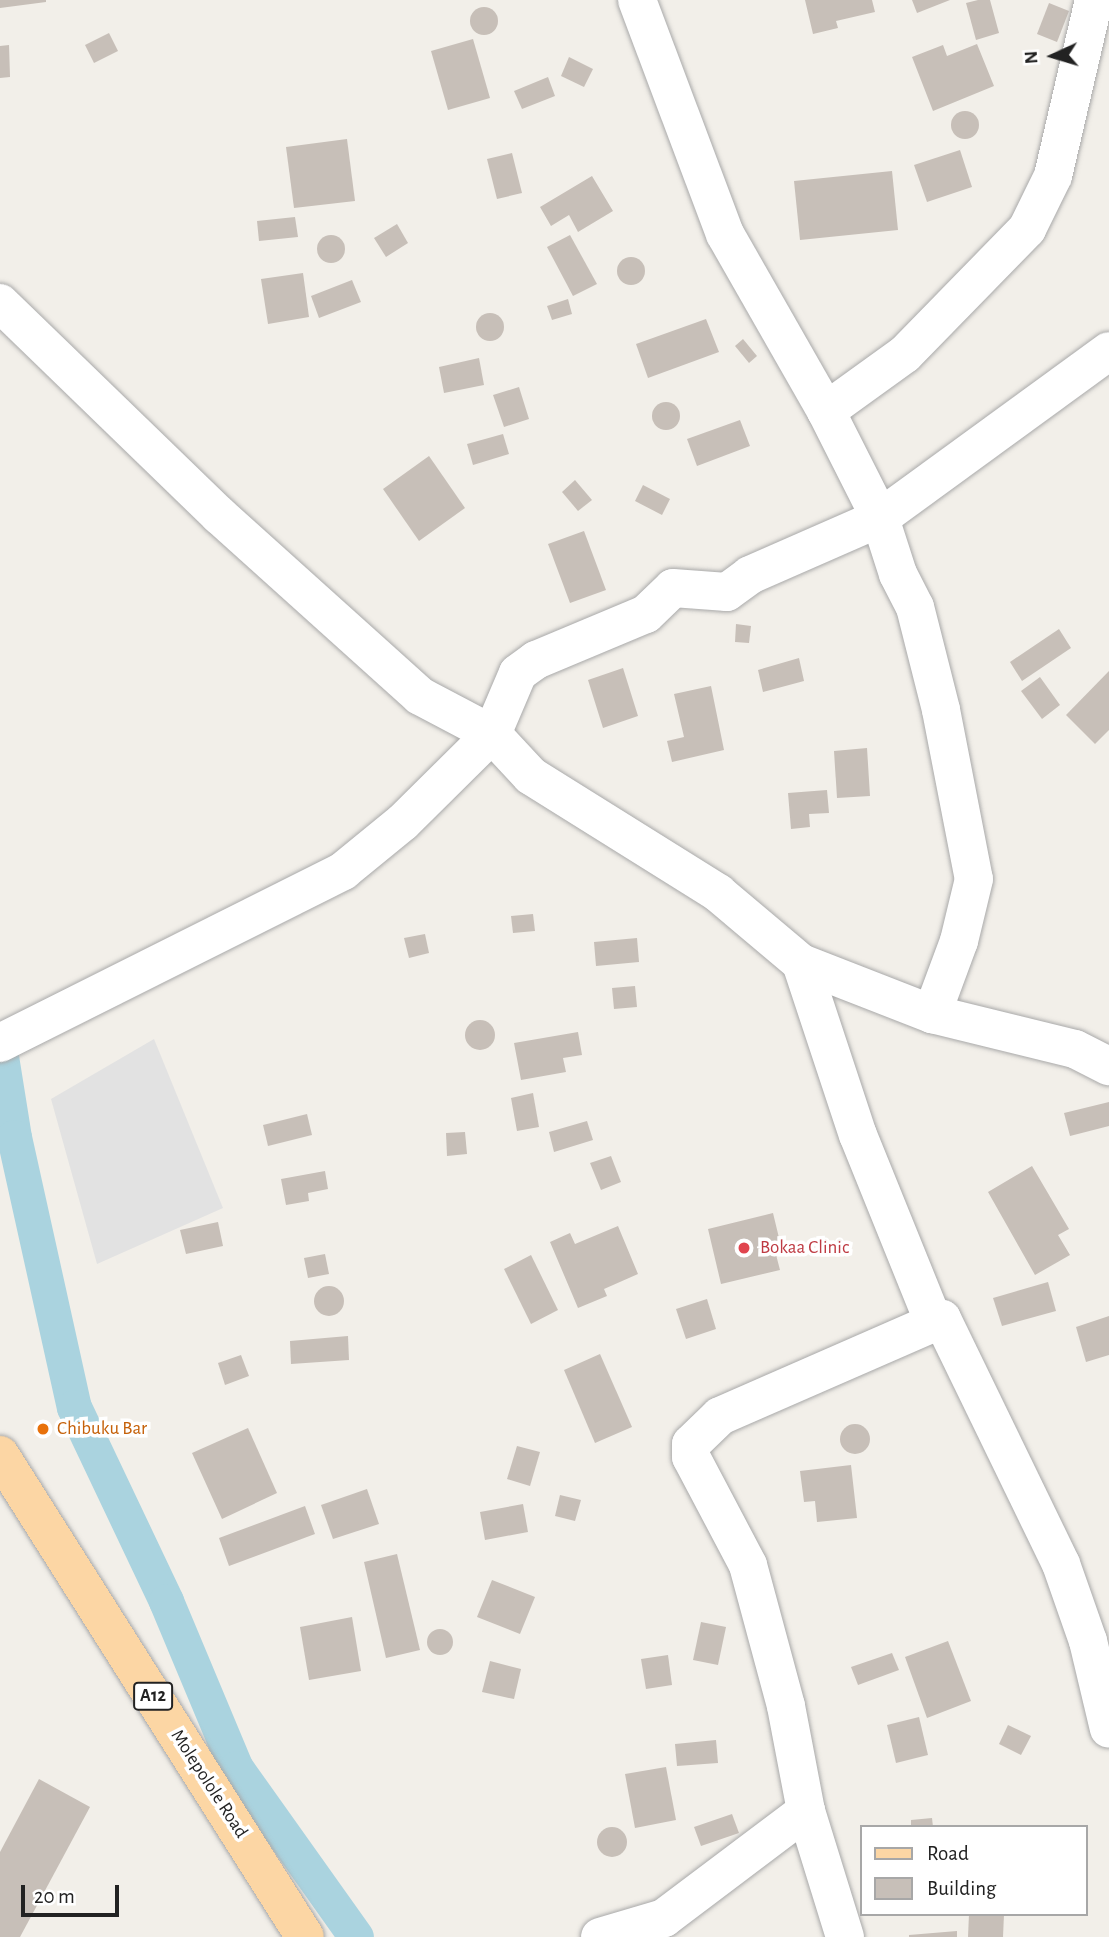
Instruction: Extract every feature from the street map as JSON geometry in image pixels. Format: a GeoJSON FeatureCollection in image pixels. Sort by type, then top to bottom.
{"type":"FeatureCollection","features":[{"type":"Feature","properties":{"kind":"main road","name":"Molepolole Road"},"geometry":{"type":"LineString","coordinates":[[0,1455],[305,1937]]}},
{"type":"Feature","properties":{"kind":"street"},"geometry":{"type":"LineString","coordinates":[[637,0],[725,234],[826,411],[880,518],[898,574],[915,607],[942,710],[974,880],[959,941],[932,1014]]}},
{"type":"Feature","properties":{"kind":"street"},"geometry":{"type":"LineString","coordinates":[[826,411],[905,354],[1027,229],[1053,176],[1094,0]]}},
{"type":"Feature","properties":{"kind":"street"},"geometry":{"type":"LineString","coordinates":[[0,303],[355,640],[420,696],[492,734],[531,776],[718,893],[801,962],[932,1014],[1075,1049],[1109,1066]]}},
{"type":"Feature","properties":{"kind":"street"},"geometry":{"type":"LineString","coordinates":[[0,1044],[344,872],[403,822],[492,734],[518,673],[536,660],[646,614],[673,588],[727,592],[750,575],[880,518],[1109,351]]}},
{"type":"Feature","properties":{"kind":"street"},"geometry":{"type":"LineString","coordinates":[[801,962],[858,1135],[932,1318],[942,1319]]}},
{"type":"Feature","properties":{"kind":"street"},"geometry":{"type":"LineString","coordinates":[[942,1319],[1061,1564],[1088,1642],[1109,1729]]}},
{"type":"Feature","properties":{"kind":"street"},"geometry":{"type":"LineString","coordinates":[[845,1937],[806,1811],[786,1706],[748,1565],[691,1457],[691,1444],[720,1416],[942,1319]]}},
{"type":"Feature","properties":{"kind":"street"},"geometry":{"type":"LineString","coordinates":[[600,1937],[664,1918],[806,1811]]}},
{"type":"Feature","properties":{"kind":"shaded area"},"geometry":{"type":"Polygon","coordinates":[[[154,1039],[223,1208],[97,1264],[51,1099],[154,1039]]]}},
{"type":"Feature","properties":{"kind":"building"},"geometry":{"type":"Polygon","coordinates":[[[0,0],[46,0],[46,2],[0,8],[0,0]]]}},
{"type":"Feature","properties":{"kind":"building"},"geometry":{"type":"Polygon","coordinates":[[[805,0],[872,0],[875,12],[836,21],[838,28],[813,34],[805,0]]]}},
{"type":"Feature","properties":{"kind":"building"},"geometry":{"type":"Polygon","coordinates":[[[912,0],[950,0],[917,13],[912,0]]]}},
{"type":"Feature","properties":{"kind":"building"},"geometry":{"type":"Polygon","coordinates":[[[990,0],[999,33],[976,40],[966,3],[990,0]]]}},
{"type":"Feature","properties":{"kind":"building"},"geometry":{"type":"Polygon","coordinates":[[[1049,3],[1069,11],[1057,42],[1037,34],[1049,3]]]}},
{"type":"Feature","properties":{"kind":"building"},"geometry":{"type":"Polygon","coordinates":[[[484,7],[494,11],[498,21],[494,31],[484,35],[474,31],[470,21],[474,11],[484,7]]]}},
{"type":"Feature","properties":{"kind":"building"},"geometry":{"type":"Polygon","coordinates":[[[109,33],[118,51],[94,63],[85,45],[109,33]]]}},
{"type":"Feature","properties":{"kind":"building"},"geometry":{"type":"Polygon","coordinates":[[[473,39],[490,98],[448,110],[431,51],[473,39]]]}},
{"type":"Feature","properties":{"kind":"building"},"geometry":{"type":"Polygon","coordinates":[[[977,44],[994,86],[933,111],[912,57],[943,45],[947,56],[977,44]]]}},
{"type":"Feature","properties":{"kind":"building"},"geometry":{"type":"Polygon","coordinates":[[[9,45],[10,77],[0,78],[0,46],[9,45]]]}},
{"type":"Feature","properties":{"kind":"building"},"geometry":{"type":"Polygon","coordinates":[[[569,57],[593,69],[584,87],[561,76],[569,57]]]}},
{"type":"Feature","properties":{"kind":"building"},"geometry":{"type":"Polygon","coordinates":[[[548,77],[555,96],[522,109],[514,91],[548,77]]]}},
{"type":"Feature","properties":{"kind":"building"},"geometry":{"type":"Polygon","coordinates":[[[965,111],[975,115],[979,125],[975,135],[965,139],[955,135],[951,125],[955,115],[965,111]]]}},
{"type":"Feature","properties":{"kind":"building"},"geometry":{"type":"Polygon","coordinates":[[[347,139],[355,201],[294,208],[286,147],[347,139]]]}},
{"type":"Feature","properties":{"kind":"building"},"geometry":{"type":"Polygon","coordinates":[[[960,150],[972,187],[927,202],[914,165],[960,150]]]}},
{"type":"Feature","properties":{"kind":"building"},"geometry":{"type":"Polygon","coordinates":[[[512,153],[522,193],[497,199],[487,159],[512,153]]]}},
{"type":"Feature","properties":{"kind":"building"},"geometry":{"type":"Polygon","coordinates":[[[892,171],[898,230],[800,240],[794,181],[892,171]]]}},
{"type":"Feature","properties":{"kind":"building"},"geometry":{"type":"Polygon","coordinates":[[[592,176],[613,211],[578,232],[569,215],[551,226],[540,207],[592,176]]]}},
{"type":"Feature","properties":{"kind":"building"},"geometry":{"type":"Polygon","coordinates":[[[295,217],[298,237],[259,241],[257,221],[295,217]]]}},
{"type":"Feature","properties":{"kind":"building"},"geometry":{"type":"Polygon","coordinates":[[[397,224],[408,243],[386,257],[374,238],[397,224]]]}},
{"type":"Feature","properties":{"kind":"building"},"geometry":{"type":"Polygon","coordinates":[[[331,235],[341,239],[345,249],[341,259],[331,263],[321,259],[317,249],[321,239],[331,235]]]}},
{"type":"Feature","properties":{"kind":"building"},"geometry":{"type":"Polygon","coordinates":[[[570,235],[597,284],[573,296],[547,247],[570,235]]]}},
{"type":"Feature","properties":{"kind":"building"},"geometry":{"type":"Polygon","coordinates":[[[631,257],[641,261],[645,271],[641,281],[631,285],[621,281],[617,271],[621,261],[631,257]]]}},
{"type":"Feature","properties":{"kind":"building"},"geometry":{"type":"Polygon","coordinates":[[[303,273],[309,317],[268,324],[261,279],[303,273]]]}},
{"type":"Feature","properties":{"kind":"building"},"geometry":{"type":"Polygon","coordinates":[[[352,280],[361,302],[319,318],[311,296],[352,280]]]}},
{"type":"Feature","properties":{"kind":"building"},"geometry":{"type":"Polygon","coordinates":[[[568,299],[572,314],[552,320],[547,306],[568,299]]]}},
{"type":"Feature","properties":{"kind":"building"},"geometry":{"type":"Polygon","coordinates":[[[490,313],[500,317],[504,327],[500,337],[490,341],[480,337],[476,327],[480,317],[490,313]]]}},
{"type":"Feature","properties":{"kind":"building"},"geometry":{"type":"Polygon","coordinates":[[[706,319],[719,352],[648,378],[636,344],[706,319]]]}},
{"type":"Feature","properties":{"kind":"building"},"geometry":{"type":"Polygon","coordinates":[[[743,339],[757,356],[749,363],[735,346],[743,339]]]}},
{"type":"Feature","properties":{"kind":"building"},"geometry":{"type":"Polygon","coordinates":[[[479,358],[484,385],[444,393],[439,367],[479,358]]]}},
{"type":"Feature","properties":{"kind":"building"},"geometry":{"type":"Polygon","coordinates":[[[519,387],[529,419],[504,427],[493,395],[519,387]]]}},
{"type":"Feature","properties":{"kind":"building"},"geometry":{"type":"Polygon","coordinates":[[[666,402],[676,406],[680,416],[676,426],[666,430],[656,426],[652,416],[656,406],[666,402]]]}},
{"type":"Feature","properties":{"kind":"building"},"geometry":{"type":"Polygon","coordinates":[[[740,420],[750,446],[697,466],[687,439],[740,420]]]}},
{"type":"Feature","properties":{"kind":"building"},"geometry":{"type":"Polygon","coordinates":[[[503,434],[509,454],[473,465],[467,444],[503,434]]]}},
{"type":"Feature","properties":{"kind":"building"},"geometry":{"type":"Polygon","coordinates":[[[429,456],[465,508],[419,541],[383,489],[429,456]]]}},
{"type":"Feature","properties":{"kind":"building"},"geometry":{"type":"Polygon","coordinates":[[[575,480],[592,500],[578,511],[562,492],[575,480]]]}},
{"type":"Feature","properties":{"kind":"building"},"geometry":{"type":"Polygon","coordinates":[[[643,485],[670,499],[662,515],[635,501],[643,485]]]}},
{"type":"Feature","properties":{"kind":"building"},"geometry":{"type":"Polygon","coordinates":[[[584,531],[606,590],[570,603],[548,544],[584,531]]]}},
{"type":"Feature","properties":{"kind":"building"},"geometry":{"type":"Polygon","coordinates":[[[736,624],[751,626],[749,643],[735,642],[736,624]]]}},
{"type":"Feature","properties":{"kind":"building"},"geometry":{"type":"Polygon","coordinates":[[[1059,629],[1071,648],[1022,681],[1010,662],[1059,629]]]}},
{"type":"Feature","properties":{"kind":"building"},"geometry":{"type":"Polygon","coordinates":[[[799,658],[804,681],[763,692],[758,670],[799,658]]]}},
{"type":"Feature","properties":{"kind":"building"},"geometry":{"type":"Polygon","coordinates":[[[623,668],[638,716],[603,728],[588,680],[623,668]]]}},
{"type":"Feature","properties":{"kind":"building"},"geometry":{"type":"Polygon","coordinates":[[[1109,671],[1109,730],[1095,744],[1066,715],[1109,671]]]}},
{"type":"Feature","properties":{"kind":"building"},"geometry":{"type":"Polygon","coordinates":[[[1040,677],[1060,705],[1042,719],[1021,691],[1040,677]]]}},
{"type":"Feature","properties":{"kind":"building"},"geometry":{"type":"Polygon","coordinates":[[[711,686],[724,750],[672,762],[667,741],[684,737],[674,694],[711,686]]]}},
{"type":"Feature","properties":{"kind":"building"},"geometry":{"type":"Polygon","coordinates":[[[867,748],[870,796],[837,798],[834,751],[867,748]]]}},
{"type":"Feature","properties":{"kind":"building"},"geometry":{"type":"Polygon","coordinates":[[[827,790],[829,813],[809,814],[810,827],[791,829],[788,793],[827,790]]]}},
{"type":"Feature","properties":{"kind":"building"},"geometry":{"type":"Polygon","coordinates":[[[533,914],[535,931],[513,933],[511,916],[533,914]]]}},
{"type":"Feature","properties":{"kind":"building"},"geometry":{"type":"Polygon","coordinates":[[[425,934],[429,953],[409,958],[404,938],[425,934]]]}},
{"type":"Feature","properties":{"kind":"building"},"geometry":{"type":"Polygon","coordinates":[[[637,938],[639,962],[596,966],[594,942],[637,938]]]}},
{"type":"Feature","properties":{"kind":"building"},"geometry":{"type":"Polygon","coordinates":[[[635,986],[637,1007],[614,1009],[612,988],[635,986]]]}},
{"type":"Feature","properties":{"kind":"building"},"geometry":{"type":"Polygon","coordinates":[[[480,1020],[486,1021],[494,1029],[494,1041],[486,1049],[480,1050],[474,1049],[466,1041],[465,1035],[466,1029],[474,1021],[480,1020]]]}},
{"type":"Feature","properties":{"kind":"building"},"geometry":{"type":"Polygon","coordinates":[[[578,1032],[582,1055],[563,1058],[566,1072],[521,1080],[514,1043],[578,1032]]]}},
{"type":"Feature","properties":{"kind":"building"},"geometry":{"type":"Polygon","coordinates":[[[533,1093],[539,1127],[517,1131],[511,1098],[533,1093]]]}},
{"type":"Feature","properties":{"kind":"building"},"geometry":{"type":"Polygon","coordinates":[[[1109,1102],[1109,1126],[1070,1136],[1064,1113],[1109,1102]]]}},
{"type":"Feature","properties":{"kind":"building"},"geometry":{"type":"Polygon","coordinates":[[[307,1114],[312,1135],[268,1146],[263,1125],[307,1114]]]}},
{"type":"Feature","properties":{"kind":"building"},"geometry":{"type":"Polygon","coordinates":[[[587,1121],[593,1140],[554,1152],[549,1132],[587,1121]]]}},
{"type":"Feature","properties":{"kind":"building"},"geometry":{"type":"Polygon","coordinates":[[[465,1132],[467,1154],[447,1156],[446,1133],[465,1132]]]}},
{"type":"Feature","properties":{"kind":"building"},"geometry":{"type":"Polygon","coordinates":[[[611,1156],[621,1182],[601,1190],[590,1163],[611,1156]]]}},
{"type":"Feature","properties":{"kind":"building"},"geometry":{"type":"Polygon","coordinates":[[[1032,1166],[1069,1229],[1058,1235],[1070,1255],[1035,1275],[988,1192],[1032,1166]]]}},
{"type":"Feature","properties":{"kind":"building"},"geometry":{"type":"Polygon","coordinates":[[[325,1171],[328,1189],[308,1193],[309,1201],[286,1205],[281,1179],[325,1171]]]}},
{"type":"Feature","properties":{"kind":"building"},"geometry":{"type":"Polygon","coordinates":[[[773,1213],[780,1242],[773,1243],[780,1270],[721,1284],[708,1229],[773,1213]]]}},
{"type":"Feature","properties":{"kind":"building"},"geometry":{"type":"Polygon","coordinates":[[[218,1222],[223,1246],[186,1254],[180,1230],[218,1222]]]}},
{"type":"Feature","properties":{"kind":"building"},"geometry":{"type":"Polygon","coordinates":[[[618,1226],[638,1274],[604,1289],[607,1296],[578,1308],[550,1242],[570,1233],[575,1244],[618,1226]]]}},
{"type":"Feature","properties":{"kind":"building"},"geometry":{"type":"Polygon","coordinates":[[[325,1254],[329,1274],[308,1278],[304,1258],[325,1254]]]}},
{"type":"Feature","properties":{"kind":"building"},"geometry":{"type":"Polygon","coordinates":[[[531,1255],[558,1310],[531,1324],[504,1269],[531,1255]]]}},
{"type":"Feature","properties":{"kind":"building"},"geometry":{"type":"Polygon","coordinates":[[[1048,1282],[1056,1311],[1002,1326],[993,1298],[1048,1282]]]}},
{"type":"Feature","properties":{"kind":"building"},"geometry":{"type":"Polygon","coordinates":[[[329,1286],[335,1287],[343,1295],[343,1307],[335,1315],[329,1316],[323,1315],[315,1307],[314,1301],[315,1295],[323,1287],[329,1286]]]}},
{"type":"Feature","properties":{"kind":"building"},"geometry":{"type":"Polygon","coordinates":[[[707,1299],[716,1329],[686,1339],[676,1309],[707,1299]]]}},
{"type":"Feature","properties":{"kind":"building"},"geometry":{"type":"Polygon","coordinates":[[[1109,1316],[1109,1355],[1086,1362],[1076,1327],[1109,1316]]]}},
{"type":"Feature","properties":{"kind":"building"},"geometry":{"type":"Polygon","coordinates":[[[348,1336],[349,1360],[291,1364],[290,1341],[348,1336]]]}},
{"type":"Feature","properties":{"kind":"building"},"geometry":{"type":"Polygon","coordinates":[[[600,1354],[632,1427],[595,1443],[564,1370],[600,1354]]]}},
{"type":"Feature","properties":{"kind":"building"},"geometry":{"type":"Polygon","coordinates":[[[241,1355],[249,1376],[225,1385],[218,1363],[241,1355]]]}},
{"type":"Feature","properties":{"kind":"building"},"geometry":{"type":"Polygon","coordinates":[[[855,1424],[865,1429],[870,1439],[865,1449],[855,1454],[845,1449],[840,1439],[845,1429],[855,1424]]]}},
{"type":"Feature","properties":{"kind":"building"},"geometry":{"type":"Polygon","coordinates":[[[248,1428],[277,1493],[222,1519],[192,1453],[248,1428]]]}},
{"type":"Feature","properties":{"kind":"building"},"geometry":{"type":"Polygon","coordinates":[[[517,1446],[540,1452],[530,1486],[507,1479],[517,1446]]]}},
{"type":"Feature","properties":{"kind":"building"},"geometry":{"type":"Polygon","coordinates":[[[851,1465],[857,1518],[817,1522],[815,1501],[804,1502],[800,1471],[851,1465]]]}},
{"type":"Feature","properties":{"kind":"building"},"geometry":{"type":"Polygon","coordinates":[[[367,1489],[379,1524],[333,1539],[321,1505],[367,1489]]]}},
{"type":"Feature","properties":{"kind":"building"},"geometry":{"type":"Polygon","coordinates":[[[560,1495],[581,1500],[575,1521],[555,1516],[560,1495]]]}},
{"type":"Feature","properties":{"kind":"building"},"geometry":{"type":"Polygon","coordinates":[[[523,1504],[528,1532],[485,1540],[480,1512],[523,1504]]]}},
{"type":"Feature","properties":{"kind":"building"},"geometry":{"type":"Polygon","coordinates":[[[305,1506],[315,1534],[229,1566],[219,1538],[305,1506]]]}},
{"type":"Feature","properties":{"kind":"building"},"geometry":{"type":"Polygon","coordinates":[[[397,1554],[420,1650],[386,1658],[364,1562],[397,1554]]]}},
{"type":"Feature","properties":{"kind":"building"},"geometry":{"type":"Polygon","coordinates":[[[492,1580],[535,1597],[520,1634],[477,1617],[492,1580]]]}},
{"type":"Feature","properties":{"kind":"building"},"geometry":{"type":"Polygon","coordinates":[[[352,1617],[361,1671],[309,1680],[300,1627],[352,1617]]]}},
{"type":"Feature","properties":{"kind":"building"},"geometry":{"type":"Polygon","coordinates":[[[701,1622],[726,1627],[718,1665],[693,1660],[701,1622]]]}},
{"type":"Feature","properties":{"kind":"building"},"geometry":{"type":"Polygon","coordinates":[[[440,1629],[450,1632],[453,1642],[450,1652],[440,1655],[430,1652],[427,1642],[430,1632],[440,1629]]]}},
{"type":"Feature","properties":{"kind":"building"},"geometry":{"type":"Polygon","coordinates":[[[948,1641],[971,1701],[927,1718],[905,1657],[948,1641]]]}},
{"type":"Feature","properties":{"kind":"building"},"geometry":{"type":"Polygon","coordinates":[[[892,1653],[899,1670],[858,1685],[851,1667],[892,1653]]]}},
{"type":"Feature","properties":{"kind":"building"},"geometry":{"type":"Polygon","coordinates":[[[668,1655],[672,1685],[646,1689],[641,1659],[668,1655]]]}},
{"type":"Feature","properties":{"kind":"building"},"geometry":{"type":"Polygon","coordinates":[[[490,1661],[521,1669],[514,1699],[482,1692],[490,1661]]]}},
{"type":"Feature","properties":{"kind":"building"},"geometry":{"type":"Polygon","coordinates":[[[919,1717],[928,1755],[896,1763],[887,1725],[919,1717]]]}},
{"type":"Feature","properties":{"kind":"building"},"geometry":{"type":"Polygon","coordinates":[[[1008,1725],[1031,1736],[1021,1755],[999,1744],[1008,1725]]]}},
{"type":"Feature","properties":{"kind":"building"},"geometry":{"type":"Polygon","coordinates":[[[716,1740],[718,1763],[677,1766],[675,1744],[716,1740]]]}},
{"type":"Feature","properties":{"kind":"building"},"geometry":{"type":"Polygon","coordinates":[[[666,1767],[676,1820],[635,1828],[625,1774],[666,1767]]]}},
{"type":"Feature","properties":{"kind":"building"},"geometry":{"type":"Polygon","coordinates":[[[39,1779],[90,1807],[20,1937],[0,1937],[0,1852],[39,1779]]]}},
{"type":"Feature","properties":{"kind":"building"},"geometry":{"type":"Polygon","coordinates":[[[732,1814],[739,1833],[701,1846],[694,1827],[732,1814]]]}},
{"type":"Feature","properties":{"kind":"building"},"geometry":{"type":"Polygon","coordinates":[[[932,1818],[933,1825],[911,1825],[911,1820],[932,1818]]]}},
{"type":"Feature","properties":{"kind":"building"},"geometry":{"type":"Polygon","coordinates":[[[612,1827],[618,1828],[626,1836],[626,1848],[618,1856],[612,1857],[606,1856],[598,1848],[597,1842],[598,1836],[606,1828],[612,1827]]]}},
{"type":"Feature","properties":{"kind":"building"},"geometry":{"type":"Polygon","coordinates":[[[969,1916],[1004,1916],[1003,1937],[968,1937],[969,1916]]]}},
{"type":"Feature","properties":{"kind":"building"},"geometry":{"type":"Polygon","coordinates":[[[957,1931],[957,1937],[909,1937],[909,1935],[957,1931]]]}},
{"type":"Feature","properties":{"kind":"waterway"},"geometry":{"type":"LineString","coordinates":[[0,1050],[14,1137],[74,1407],[166,1601],[236,1768],[356,1937]]}},
{"type":"Feature","properties":{"kind":"place","name":"Bokaa Clinic"},"geometry":{"type":"Point","coordinates":[744,1248]}},
{"type":"Feature","properties":{"kind":"place","name":"Chibuku Bar"},"geometry":{"type":"Point","coordinates":[43,1429]}}]}
